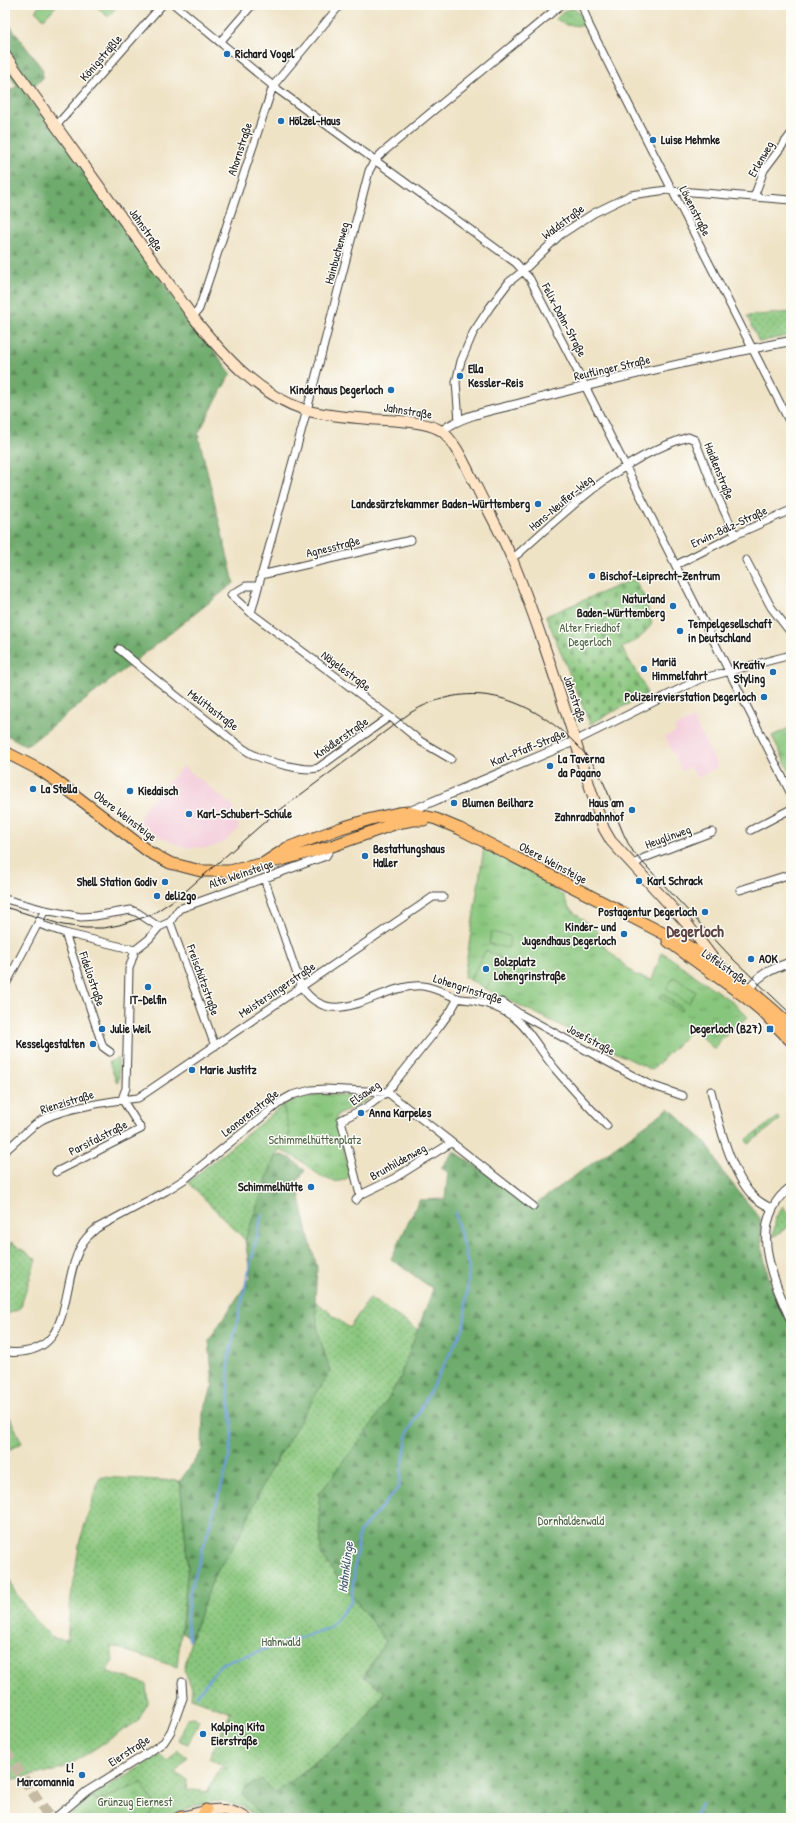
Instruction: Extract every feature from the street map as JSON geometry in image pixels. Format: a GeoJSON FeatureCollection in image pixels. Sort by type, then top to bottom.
{"type":"FeatureCollection","features":[{"type":"Feature","properties":{"kind":"main road","name":"Jahnstraße"},"geometry":{"type":"LineString","coordinates":[[5,55],[193,317],[218,348],[242,371],[273,395],[289,404],[307,410],[344,416],[418,424],[442,431],[452,443],[463,461],[511,558],[604,829],[611,841],[688,925],[695,936],[706,969]]}},
{"type":"Feature","properties":{"kind":"main road","name":"Obere Weinsteige"},"geometry":{"type":"LineString","coordinates":[[5,752],[40,770],[89,805],[138,844],[170,862],[201,871],[229,871],[285,859],[332,846],[381,828],[413,820],[436,819]]}},
{"type":"Feature","properties":{"kind":"main road","name":"Obere Weinsteige"},"geometry":{"type":"LineString","coordinates":[[264,863],[287,848],[341,828],[371,819],[408,812],[436,819],[460,829],[657,932]]}},
{"type":"Feature","properties":{"kind":"main road"},"geometry":{"type":"LineString","coordinates":[[381,828],[387,823],[408,812]]}},
{"type":"Feature","properties":{"kind":"main road"},"geometry":{"type":"LineString","coordinates":[[677,940],[685,933],[688,925]]}},
{"type":"Feature","properties":{"kind":"main road","name":"Löffelstraße"},"geometry":{"type":"LineString","coordinates":[[657,932],[677,940],[722,969],[791,1041]]}},
{"type":"Feature","properties":{"kind":"main road","name":"Löffelstraße"},"geometry":{"type":"LineString","coordinates":[[657,932],[676,948],[706,969],[746,993],[761,998],[791,1026]]}},
{"type":"Feature","properties":{"kind":"main road","name":"Jahnstraße"},"geometry":{"type":"LineString","coordinates":[[695,936],[703,942],[722,969]]}},
{"type":"Feature","properties":{"kind":"main road"},"geometry":{"type":"LineString","coordinates":[[181,1818],[226,1810],[246,1818]]}},
{"type":"Feature","properties":{"kind":"street","name":"Königsträßle"},"geometry":{"type":"LineString","coordinates":[[56,126],[162,5]]}},
{"type":"Feature","properties":{"kind":"street","name":"Felix-Dahn-Straße"},"geometry":{"type":"LineString","coordinates":[[175,5],[273,86],[516,263],[530,279],[791,794]]}},
{"type":"Feature","properties":{"kind":"street"},"geometry":{"type":"LineString","coordinates":[[220,42],[252,5]]}},
{"type":"Feature","properties":{"kind":"street","name":"Ahornstraße"},"geometry":{"type":"LineString","coordinates":[[193,317],[199,309],[273,86],[340,5]]}},
{"type":"Feature","properties":{"kind":"street","name":"Hainbuchenweg"},"geometry":{"type":"LineString","coordinates":[[251,613],[307,410],[369,171],[375,160],[561,5]]}},
{"type":"Feature","properties":{"kind":"street","name":"Löwenstraße"},"geometry":{"type":"LineString","coordinates":[[582,5],[589,25],[791,425]]}},
{"type":"Feature","properties":{"kind":"street","name":"Erlenweg"},"geometry":{"type":"LineString","coordinates":[[754,197],[764,170],[791,134]]}},
{"type":"Feature","properties":{"kind":"street","name":"Waldstraße"},"geometry":{"type":"LineString","coordinates":[[459,421],[456,382],[465,350],[490,307],[509,282],[523,271],[560,235],[599,210],[631,195],[652,191],[672,191],[791,200]]}},
{"type":"Feature","properties":{"kind":"street","name":"Reutlinger Straße"},"geometry":{"type":"LineString","coordinates":[[442,431],[449,425],[459,421],[585,386],[791,341]]}},
{"type":"Feature","properties":{"kind":"street","name":"Haidlenstraße"},"geometry":{"type":"LineString","coordinates":[[626,466],[679,440],[688,437],[695,440],[712,484],[735,535]]}},
{"type":"Feature","properties":{"kind":"street","name":"Hans-Neuffer-Weg"},"geometry":{"type":"LineString","coordinates":[[511,558],[518,554],[577,501],[626,466]]}},
{"type":"Feature","properties":{"kind":"street","name":"Erwin-Bälz-Straße"},"geometry":{"type":"LineString","coordinates":[[676,565],[735,535],[791,510]]}},
{"type":"Feature","properties":{"kind":"street","name":"Agnesstraße"},"geometry":{"type":"LineString","coordinates":[[261,575],[411,540]]}},
{"type":"Feature","properties":{"kind":"street"},"geometry":{"type":"LineString","coordinates":[[746,560],[771,607],[791,633]]}},
{"type":"Feature","properties":{"kind":"street","name":"Nägelestraße"},"geometry":{"type":"LineString","coordinates":[[258,586],[246,586],[231,595],[251,613],[397,722],[420,741],[451,759]]}},
{"type":"Feature","properties":{"kind":"street","name":"Melittastraße"},"geometry":{"type":"LineString","coordinates":[[118,649],[146,674],[247,750],[267,760],[304,769]]}},
{"type":"Feature","properties":{"kind":"street","name":"Karl-Pfaff-Straße"},"geometry":{"type":"LineString","coordinates":[[408,812],[575,741],[700,679],[791,655]]}},
{"type":"Feature","properties":{"kind":"street","name":"Knödlerstraße"},"geometry":{"type":"LineString","coordinates":[[304,769],[312,770],[318,768],[389,717]]}},
{"type":"Feature","properties":{"kind":"street"},"geometry":{"type":"LineString","coordinates":[[751,830],[791,809]]}},
{"type":"Feature","properties":{"kind":"street","name":"Heuglinweg"},"geometry":{"type":"LineString","coordinates":[[633,865],[644,858],[712,832]]}},
{"type":"Feature","properties":{"kind":"street","name":"Alte Weinsteige"},"geometry":{"type":"LineString","coordinates":[[135,950],[149,939],[159,927],[170,922],[179,909],[192,903],[326,856],[332,846]]}},
{"type":"Feature","properties":{"kind":"street"},"geometry":{"type":"LineString","coordinates":[[740,890],[791,874]]}},
{"type":"Feature","properties":{"kind":"street","name":"Lohengrinstraße"},"geometry":{"type":"LineString","coordinates":[[264,878],[301,986],[311,999],[318,1004],[338,1008],[365,1002],[406,986],[424,986],[440,990],[458,998],[477,1001],[492,1006],[505,1012],[518,1022],[556,1070],[608,1126]]}},
{"type":"Feature","properties":{"kind":"street","name":"Meistersingerstraße"},"geometry":{"type":"LineString","coordinates":[[122,1099],[138,1098],[433,897],[443,897]]}},
{"type":"Feature","properties":{"kind":"street"},"geometry":{"type":"LineString","coordinates":[[5,899],[45,910],[80,917],[130,910],[138,913],[159,927]]}},
{"type":"Feature","properties":{"kind":"street"},"geometry":{"type":"LineString","coordinates":[[5,986],[39,924],[45,910]]}},
{"type":"Feature","properties":{"kind":"street","name":"Freischützstraße"},"geometry":{"type":"LineString","coordinates":[[170,922],[215,1046]]}},
{"type":"Feature","properties":{"kind":"street"},"geometry":{"type":"LineString","coordinates":[[39,924],[65,933],[135,950],[129,969],[126,1088],[122,1099]]}},
{"type":"Feature","properties":{"kind":"street","name":"Fideliostraße"},"geometry":{"type":"LineString","coordinates":[[65,933],[104,1047],[110,1052]]}},
{"type":"Feature","properties":{"kind":"street"},"geometry":{"type":"LineString","coordinates":[[746,993],[755,980],[769,971],[791,962]]}},
{"type":"Feature","properties":{"kind":"street","name":"Elsaweg"},"geometry":{"type":"LineString","coordinates":[[358,1197],[341,1120],[367,1107],[387,1092],[439,1028],[458,998]]}},
{"type":"Feature","properties":{"kind":"street","name":"Josefstraße"},"geometry":{"type":"LineString","coordinates":[[492,1006],[502,1002],[526,1017],[648,1084],[684,1096]]}},
{"type":"Feature","properties":{"kind":"street","name":"Leonorenstraße"},"geometry":{"type":"LineString","coordinates":[[5,1352],[21,1354],[33,1350],[46,1343],[58,1328],[76,1258],[83,1242],[97,1228],[166,1191],[185,1179],[283,1100],[292,1095],[311,1090],[339,1088],[387,1092]]}},
{"type":"Feature","properties":{"kind":"street"},"geometry":{"type":"LineString","coordinates":[[711,1091],[720,1130],[742,1180],[754,1197],[771,1208]]}},
{"type":"Feature","properties":{"kind":"street"},"geometry":{"type":"LineString","coordinates":[[387,1092],[533,1206]]}},
{"type":"Feature","properties":{"kind":"street","name":"Rienzistraße"},"geometry":{"type":"LineString","coordinates":[[5,1151],[40,1121],[73,1110],[122,1099]]}},
{"type":"Feature","properties":{"kind":"street","name":"Parsifalstraße"},"geometry":{"type":"LineString","coordinates":[[56,1172],[141,1129],[122,1099]]}},
{"type":"Feature","properties":{"kind":"street","name":"Brunhildenweg"},"geometry":{"type":"LineString","coordinates":[[358,1197],[393,1180],[451,1143]]}},
{"type":"Feature","properties":{"kind":"street"},"geometry":{"type":"LineString","coordinates":[[791,1187],[782,1194],[771,1208],[767,1220],[766,1236],[767,1250],[777,1285],[791,1320]]}},
{"type":"Feature","properties":{"kind":"street","name":"Eierstraße"},"geometry":{"type":"LineString","coordinates":[[55,1818],[87,1790],[164,1742],[171,1731],[183,1698],[182,1682]]}},
{"type":"Feature","properties":{"kind":"shaded area"},"geometry":{"type":"Polygon","coordinates":[[[693,718],[718,767],[697,778],[691,767],[682,771],[665,737],[676,732],[674,728],[693,718]]]}},
{"type":"Feature","properties":{"kind":"shaded area","name":"Karl-Schubert-Schule"},"geometry":{"type":"Polygon","coordinates":[[[183,766],[233,806],[239,829],[223,843],[208,848],[183,847],[162,838],[139,822],[146,806],[183,766]]]}},
{"type":"Feature","properties":{"kind":"green space"},"geometry":{"type":"Polygon","coordinates":[[[40,5],[57,5],[44,19],[35,11],[40,5]]]}},
{"type":"Feature","properties":{"kind":"green space"},"geometry":{"type":"Polygon","coordinates":[[[101,5],[118,5],[108,17],[98,8],[101,5]]]}},
{"type":"Feature","properties":{"kind":"green space"},"geometry":{"type":"Polygon","coordinates":[[[572,8],[577,11],[581,17],[584,24],[582,26],[567,25],[556,19],[564,11],[572,8]]]}},
{"type":"Feature","properties":{"kind":"green space"},"geometry":{"type":"Polygon","coordinates":[[[5,19],[43,70],[42,79],[25,94],[57,131],[184,312],[231,373],[198,434],[234,583],[32,742],[25,745],[5,734],[5,94],[17,86],[5,69],[5,19]]]}},
{"type":"Feature","properties":{"kind":"green space"},"geometry":{"type":"Polygon","coordinates":[[[791,312],[791,335],[759,342],[747,316],[791,312]]]}},
{"type":"Feature","properties":{"kind":"green space","name":"Alter Friedhof Degerloch"},"geometry":{"type":"Polygon","coordinates":[[[634,579],[645,598],[652,624],[639,639],[622,648],[645,687],[647,694],[590,724],[546,616],[634,579]]]}},
{"type":"Feature","properties":{"kind":"green space"},"geometry":{"type":"Polygon","coordinates":[[[791,727],[791,774],[772,736],[791,727]]]}},
{"type":"Feature","properties":{"kind":"green space"},"geometry":{"type":"Polygon","coordinates":[[[485,841],[563,895],[569,908],[598,932],[605,947],[635,975],[652,980],[662,952],[735,1004],[748,1017],[721,1039],[715,1050],[693,1029],[652,1070],[486,989],[502,959],[486,950],[470,980],[464,977],[485,841]]]}},
{"type":"Feature","properties":{"kind":"green space"},"geometry":{"type":"Polygon","coordinates":[[[491,932],[510,936],[508,948],[489,944],[491,932]]]}},
{"type":"Feature","properties":{"kind":"green space","name":"Bolzplatz Lohengrinstraße"},"geometry":{"type":"Polygon","coordinates":[[[486,950],[502,959],[486,989],[470,980],[486,950]]]}},
{"type":"Feature","properties":{"kind":"green space"},"geometry":{"type":"Polygon","coordinates":[[[674,977],[696,992],[688,1003],[666,988],[674,977]]]}},
{"type":"Feature","properties":{"kind":"green space"},"geometry":{"type":"Polygon","coordinates":[[[662,994],[682,1009],[680,1011],[660,997],[662,994]]]}},
{"type":"Feature","properties":{"kind":"green space"},"geometry":{"type":"Polygon","coordinates":[[[118,1058],[119,1079],[117,1083],[109,1062],[118,1058]]]}},
{"type":"Feature","properties":{"kind":"green space","name":"Schimmelhüttenplatz"},"geometry":{"type":"Polygon","coordinates":[[[324,1094],[367,1097],[367,1100],[336,1116],[350,1176],[344,1180],[337,1181],[324,1178],[301,1161],[279,1150],[290,1134],[283,1105],[294,1100],[324,1094]]]}},
{"type":"Feature","properties":{"kind":"green space"},"geometry":{"type":"Polygon","coordinates":[[[283,1105],[290,1134],[284,1151],[279,1150],[275,1156],[245,1240],[188,1182],[283,1105]]]}},
{"type":"Feature","properties":{"kind":"green space","name":"Dornhaldenwald"},"geometry":{"type":"Polygon","coordinates":[[[669,1108],[708,1145],[722,1171],[760,1218],[763,1254],[771,1286],[791,1326],[791,1818],[263,1818],[242,1793],[245,1788],[262,1779],[275,1794],[358,1729],[385,1692],[364,1677],[386,1641],[321,1555],[319,1494],[372,1424],[402,1376],[401,1374],[433,1289],[391,1259],[419,1200],[445,1199],[448,1172],[441,1168],[454,1151],[533,1206],[669,1108]]]}},
{"type":"Feature","properties":{"kind":"green space"},"geometry":{"type":"Polygon","coordinates":[[[778,1117],[780,1120],[759,1136],[757,1132],[778,1117]]]}},
{"type":"Feature","properties":{"kind":"green space"},"geometry":{"type":"Polygon","coordinates":[[[757,1132],[759,1136],[748,1144],[746,1140],[757,1132]]]}},
{"type":"Feature","properties":{"kind":"green space"},"geometry":{"type":"Polygon","coordinates":[[[281,1155],[290,1158],[305,1170],[297,1183],[317,1267],[315,1301],[318,1332],[330,1371],[267,1476],[240,1535],[214,1576],[191,1639],[181,1631],[188,1567],[180,1481],[202,1450],[203,1413],[213,1385],[209,1340],[251,1277],[245,1240],[275,1156],[281,1155]]]}},
{"type":"Feature","properties":{"kind":"green space"},"geometry":{"type":"Polygon","coordinates":[[[783,1206],[791,1219],[791,1225],[773,1237],[776,1217],[783,1206]]]}},
{"type":"Feature","properties":{"kind":"green space"},"geometry":{"type":"Polygon","coordinates":[[[11,1242],[36,1259],[20,1309],[5,1315],[5,1255],[11,1242]]]}},
{"type":"Feature","properties":{"kind":"green space","name":"Hahnwald"},"geometry":{"type":"Polygon","coordinates":[[[370,1298],[418,1330],[401,1374],[402,1375],[373,1424],[373,1621],[386,1641],[364,1676],[385,1692],[358,1729],[275,1794],[258,1812],[263,1818],[259,1818],[243,1807],[222,1801],[204,1803],[185,1809],[166,1818],[146,1818],[150,1815],[141,1783],[98,1801],[90,1797],[160,1755],[167,1762],[178,1750],[187,1757],[175,1773],[187,1780],[186,1789],[207,1792],[220,1768],[228,1769],[209,1758],[231,1712],[191,1698],[192,1688],[184,1670],[191,1639],[214,1576],[240,1535],[267,1476],[330,1371],[318,1332],[315,1301],[349,1328],[370,1298]]]}},
{"type":"Feature","properties":{"kind":"green space"},"geometry":{"type":"Polygon","coordinates":[[[5,1407],[22,1443],[5,1452],[5,1407]]]}},
{"type":"Feature","properties":{"kind":"green space"},"geometry":{"type":"Polygon","coordinates":[[[100,1477],[180,1481],[188,1567],[177,1667],[111,1646],[113,1661],[106,1671],[146,1684],[148,1703],[138,1721],[63,1769],[5,1781],[5,1562],[13,1589],[30,1614],[52,1638],[67,1640],[71,1597],[80,1540],[100,1477]]]}},
{"type":"Feature","properties":{"kind":"green space"},"geometry":{"type":"Polygon","coordinates":[[[193,1717],[199,1721],[188,1744],[178,1740],[187,1718],[193,1717]]]}},
{"type":"Feature","properties":{"kind":"green space","name":"Grünzug Eiernest"},"geometry":{"type":"Polygon","coordinates":[[[141,1783],[155,1805],[150,1815],[146,1818],[67,1818],[90,1797],[98,1801],[141,1783]]]}},
{"type":"Feature","properties":{"kind":"waterway","name":"Hahnklinge"},"geometry":{"type":"LineString","coordinates":[[197,1695],[221,1664],[329,1628],[351,1602],[359,1533],[399,1487],[408,1433],[464,1327],[469,1269],[455,1212]]}},
{"type":"Feature","properties":{"kind":"waterway"},"geometry":{"type":"LineString","coordinates":[[189,1640],[187,1618],[189,1595],[228,1464],[233,1432],[228,1387],[229,1357],[262,1214]]}},
{"type":"Feature","properties":{"kind":"waterway"},"geometry":{"type":"LineString","coordinates":[[692,1818],[702,1804]]}},
{"type":"Feature","properties":{"kind":"tunnel"},"geometry":{"type":"LineString","coordinates":[[5,1751],[50,1818]]}},
{"type":"Feature","properties":{"kind":"tram line"},"geometry":{"type":"LineString","coordinates":[[5,907],[63,925],[85,928],[104,928],[151,915],[180,896],[268,819],[410,713],[429,703],[448,697],[486,695],[505,699],[523,706],[541,716],[569,737],[589,758],[597,770],[607,791],[623,833],[634,853],[733,959],[791,1014]]}},
{"type":"Feature","properties":{"kind":"place","name":"Richard Vogel"},"geometry":{"type":"Point","coordinates":[227,54]}},
{"type":"Feature","properties":{"kind":"place","name":"Hölzel-Haus"},"geometry":{"type":"Point","coordinates":[281,121]}},
{"type":"Feature","properties":{"kind":"place","name":"Luise Mehmke"},"geometry":{"type":"Point","coordinates":[653,140]}},
{"type":"Feature","properties":{"kind":"place","name":"Ella Kessler-Reis"},"geometry":{"type":"Point","coordinates":[460,376]}},
{"type":"Feature","properties":{"kind":"place","name":"Kinderhaus Degerloch"},"geometry":{"type":"Point","coordinates":[391,390]}},
{"type":"Feature","properties":{"kind":"place","name":"Landesärztekammer Baden-Württemberg"},"geometry":{"type":"Point","coordinates":[538,504]}},
{"type":"Feature","properties":{"kind":"place","name":"Bischof-Leiprecht-Zentrum"},"geometry":{"type":"Point","coordinates":[592,576]}},
{"type":"Feature","properties":{"kind":"place","name":"Naturland Baden-Württemberg"},"geometry":{"type":"Point","coordinates":[673,606]}},
{"type":"Feature","properties":{"kind":"place","name":"Tempelgesellschaft in Deutschland"},"geometry":{"type":"Point","coordinates":[680,631]}},
{"type":"Feature","properties":{"kind":"place","name":"Mariä Himmelfahrt"},"geometry":{"type":"Point","coordinates":[644,669]}},
{"type":"Feature","properties":{"kind":"place","name":"Kreativ Styling"},"geometry":{"type":"Point","coordinates":[773,672]}},
{"type":"Feature","properties":{"kind":"place","name":"Polizeirevierstation Degerloch"},"geometry":{"type":"Point","coordinates":[764,697]}},
{"type":"Feature","properties":{"kind":"place","name":"La Taverna da Pagano"},"geometry":{"type":"Point","coordinates":[550,766]}},
{"type":"Feature","properties":{"kind":"place","name":"La Stella"},"geometry":{"type":"Point","coordinates":[33,789]}},
{"type":"Feature","properties":{"kind":"place","name":"Kiedaisch"},"geometry":{"type":"Point","coordinates":[130,791]}},
{"type":"Feature","properties":{"kind":"place","name":"Blumen Beilharz"},"geometry":{"type":"Point","coordinates":[454,803]}},
{"type":"Feature","properties":{"kind":"place","name":"Haus am Zahnradbahnhof"},"geometry":{"type":"Point","coordinates":[632,810]}},
{"type":"Feature","properties":{"kind":"place","name":"Karl-Schubert-Schule"},"geometry":{"type":"Point","coordinates":[189,814]}},
{"type":"Feature","properties":{"kind":"place","name":"Bestattungshaus Haller"},"geometry":{"type":"Point","coordinates":[365,856]}},
{"type":"Feature","properties":{"kind":"place","name":"Karl Schrack"},"geometry":{"type":"Point","coordinates":[639,881]}},
{"type":"Feature","properties":{"kind":"place","name":"Shell Station Godiv"},"geometry":{"type":"Point","coordinates":[165,882]}},
{"type":"Feature","properties":{"kind":"place","name":"deli2go"},"geometry":{"type":"Point","coordinates":[157,896]}},
{"type":"Feature","properties":{"kind":"place","name":"Postagentur Degerloch"},"geometry":{"type":"Point","coordinates":[705,912]}},
{"type":"Feature","properties":{"kind":"place","name":"Kinder- und Jugendhaus Degerloch"},"geometry":{"type":"Point","coordinates":[624,934]}},
{"type":"Feature","properties":{"kind":"place","name":"AOK"},"geometry":{"type":"Point","coordinates":[751,959]}},
{"type":"Feature","properties":{"kind":"place","name":"Bolzplatz Lohengrinstraße"},"geometry":{"type":"Point","coordinates":[486,969]}},
{"type":"Feature","properties":{"kind":"place","name":"IT-Delfin"},"geometry":{"type":"Point","coordinates":[148,987]}},
{"type":"Feature","properties":{"kind":"place","name":"Julie Weil"},"geometry":{"type":"Point","coordinates":[102,1029]}},
{"type":"Feature","properties":{"kind":"place","name":"Degerloch (B27)"},"geometry":{"type":"Point","coordinates":[770,1029]}},
{"type":"Feature","properties":{"kind":"place","name":"Kesselgestalten"},"geometry":{"type":"Point","coordinates":[93,1044]}},
{"type":"Feature","properties":{"kind":"place","name":"Marie Justitz"},"geometry":{"type":"Point","coordinates":[192,1070]}},
{"type":"Feature","properties":{"kind":"place","name":"Anna Karpeles"},"geometry":{"type":"Point","coordinates":[361,1113]}},
{"type":"Feature","properties":{"kind":"place","name":"Schimmelhütte"},"geometry":{"type":"Point","coordinates":[311,1187]}},
{"type":"Feature","properties":{"kind":"place","name":"Kolping Kita Eierstraße"},"geometry":{"type":"Point","coordinates":[203,1734]}},
{"type":"Feature","properties":{"kind":"place","name":"L! Marcomannia"},"geometry":{"type":"Point","coordinates":[82,1775]}},
{"type":"Feature","properties":{"kind":"district","name":"Degerloch"},"geometry":{"type":"Point","coordinates":[695,931]}}]}
